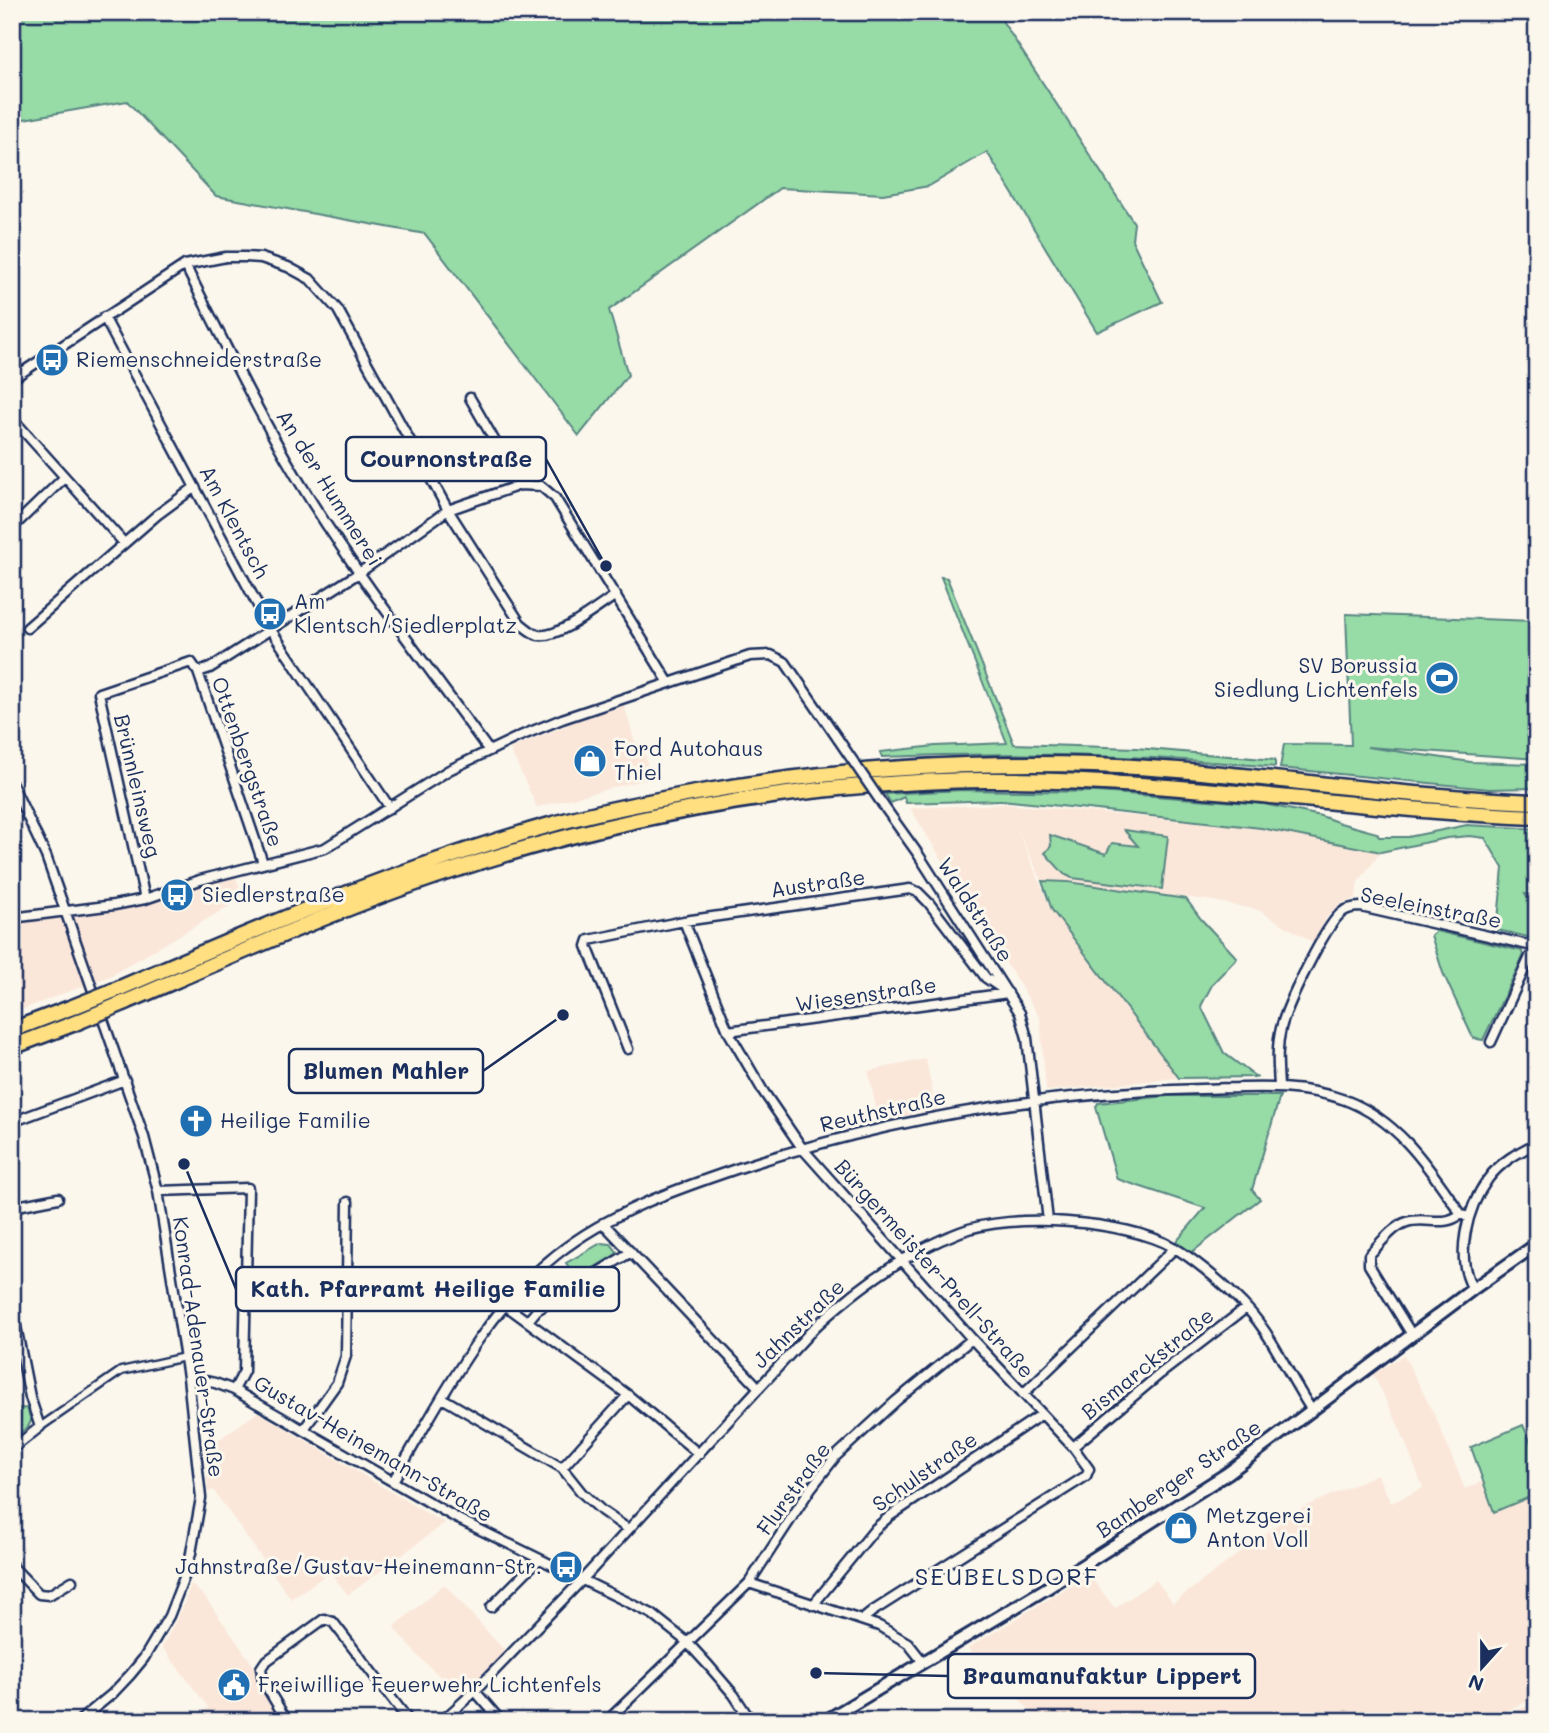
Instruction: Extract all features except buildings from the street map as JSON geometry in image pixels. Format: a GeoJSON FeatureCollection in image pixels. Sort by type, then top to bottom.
{"type":"FeatureCollection","features":[{"type":"Feature","properties":{"kind":"highway"},"geometry":{"type":"LineString","coordinates":[[12,1046],[75,1023],[123,995],[357,888],[493,841],[635,804],[789,778],[883,768],[1094,765],[1537,802]]}},
{"type":"Feature","properties":{"kind":"highway"},"geometry":{"type":"LineString","coordinates":[[12,1030],[70,1008],[123,995],[341,911],[500,856],[568,836],[645,818],[793,793],[869,785],[986,780],[1094,782],[1537,817]]}},
{"type":"Feature","properties":{"kind":"street"},"geometry":{"type":"LineString","coordinates":[[12,379],[185,265],[226,257],[261,258],[288,267],[310,279],[338,310],[448,510],[520,623],[539,635],[554,635],[616,595]]}},
{"type":"Feature","properties":{"kind":"street","name":"An der Hummerei"},"geometry":{"type":"LineString","coordinates":[[185,265],[258,408],[313,503],[359,573],[489,751]]}},
{"type":"Feature","properties":{"kind":"street","name":"Am Klentsch"},"geometry":{"type":"LineString","coordinates":[[104,317],[271,630],[390,808]]}},
{"type":"Feature","properties":{"kind":"street"},"geometry":{"type":"LineString","coordinates":[[470,398],[520,485]]}},
{"type":"Feature","properties":{"kind":"street"},"geometry":{"type":"LineString","coordinates":[[12,418],[124,543]]}},
{"type":"Feature","properties":{"kind":"street"},"geometry":{"type":"LineString","coordinates":[[12,528],[65,477]]}},
{"type":"Feature","properties":{"kind":"street"},"geometry":{"type":"LineString","coordinates":[[12,918],[145,900],[200,880],[325,848],[449,770],[562,719],[669,683],[555,498],[541,486],[520,485],[448,510],[359,573],[210,668],[198,672]]}},
{"type":"Feature","properties":{"kind":"street"},"geometry":{"type":"LineString","coordinates":[[27,628],[124,543],[194,487]]}},
{"type":"Feature","properties":{"kind":"street","name":"Waldstraße"},"geometry":{"type":"LineString","coordinates":[[669,683],[740,658],[765,654],[776,657],[792,670],[918,854],[1008,993],[1025,1027],[1048,1221]]}},
{"type":"Feature","properties":{"kind":"street","name":"Ottenbergstraße"},"geometry":{"type":"LineString","coordinates":[[191,662],[198,672],[263,863]]}},
{"type":"Feature","properties":{"kind":"street","name":"Brünnleinsweg"},"geometry":{"type":"LineString","coordinates":[[145,900],[99,693],[191,662]]}},
{"type":"Feature","properties":{"kind":"street","name":"Konrad-Adenauer-Straße"},"geometry":{"type":"LineString","coordinates":[[12,784],[46,856],[144,1137],[158,1191],[185,1357],[201,1498],[185,1575],[169,1616],[144,1658],[112,1694],[79,1721]]}},
{"type":"Feature","properties":{"kind":"street","name":"Austraße"},"geometry":{"type":"LineString","coordinates":[[628,1049],[587,946],[589,940],[684,921],[910,889],[918,892],[929,903],[986,978],[1008,993]]}},
{"type":"Feature","properties":{"kind":"street","name":"Seeleinstraße"},"geometry":{"type":"LineString","coordinates":[[1279,1087],[1277,1049],[1288,1007],[1310,962],[1339,915],[1348,909],[1361,907],[1536,946]]}},
{"type":"Feature","properties":{"kind":"street","name":"Bürgermeister-Prell-Straße"},"geometry":{"type":"LineString","coordinates":[[684,921],[728,1031],[763,1091],[802,1148],[902,1262],[1073,1447],[1089,1469],[1086,1476],[862,1620]]}},
{"type":"Feature","properties":{"kind":"street"},"geometry":{"type":"LineString","coordinates":[[1491,1042],[1536,946]]}},
{"type":"Feature","properties":{"kind":"street","name":"Wiesenstraße"},"geometry":{"type":"LineString","coordinates":[[728,1031],[1008,993]]}},
{"type":"Feature","properties":{"kind":"street"},"geometry":{"type":"LineString","coordinates":[[12,1122],[125,1080]]}},
{"type":"Feature","properties":{"kind":"street","name":"Reuthstraße"},"geometry":{"type":"LineString","coordinates":[[393,1481],[475,1345],[505,1305],[555,1256],[603,1223],[650,1200],[802,1148],[928,1117],[1035,1100],[1166,1089],[1279,1087],[1316,1092],[1347,1101],[1389,1124],[1418,1153],[1465,1216]]}},
{"type":"Feature","properties":{"kind":"street"},"geometry":{"type":"LineString","coordinates":[[1473,1289],[1464,1271],[1463,1262],[1465,1216],[1489,1178],[1511,1157],[1537,1143]]}},
{"type":"Feature","properties":{"kind":"street"},"geometry":{"type":"LineString","coordinates":[[158,1191],[248,1188],[244,1371],[234,1390]]}},
{"type":"Feature","properties":{"kind":"street"},"geometry":{"type":"LineString","coordinates":[[12,1207],[58,1198]]}},
{"type":"Feature","properties":{"kind":"street"},"geometry":{"type":"LineString","coordinates":[[304,1429],[337,1383],[346,1356],[348,1202]]}},
{"type":"Feature","properties":{"kind":"street"},"geometry":{"type":"LineString","coordinates":[[1412,1335],[1369,1265],[1369,1255],[1399,1225],[1407,1222],[1445,1222],[1465,1216]]}},
{"type":"Feature","properties":{"kind":"street","name":"Jahnstraße"},"geometry":{"type":"LineString","coordinates":[[442,1721],[475,1692],[582,1580],[815,1327],[844,1301],[902,1262],[960,1231],[1012,1221],[1048,1221],[1136,1233],[1175,1248],[1235,1295],[1264,1327],[1311,1409]]}},
{"type":"Feature","properties":{"kind":"street"},"geometry":{"type":"LineString","coordinates":[[603,1223],[759,1388]]}},
{"type":"Feature","properties":{"kind":"street","name":"Bamberger Straße"},"geometry":{"type":"LineString","coordinates":[[825,1721],[1161,1517],[1227,1473],[1537,1244]]}},
{"type":"Feature","properties":{"kind":"street"},"geometry":{"type":"LineString","coordinates":[[1023,1394],[1175,1248]]}},
{"type":"Feature","properties":{"kind":"street"},"geometry":{"type":"LineString","coordinates":[[528,1321],[537,1310],[631,1252]]}},
{"type":"Feature","properties":{"kind":"street"},"geometry":{"type":"LineString","coordinates":[[505,1305],[628,1395],[699,1454]]}},
{"type":"Feature","properties":{"kind":"street"},"geometry":{"type":"LineString","coordinates":[[12,1306],[30,1397],[40,1427]]}},
{"type":"Feature","properties":{"kind":"street","name":"Bismarckstraße"},"geometry":{"type":"LineString","coordinates":[[1073,1447],[1160,1374],[1246,1308]]}},
{"type":"Feature","properties":{"kind":"street","name":"Flurstraße"},"geometry":{"type":"LineString","coordinates":[[607,1721],[749,1583],[811,1488],[836,1456],[972,1339]]}},
{"type":"Feature","properties":{"kind":"street"},"geometry":{"type":"LineString","coordinates":[[12,1449],[121,1371],[185,1357]]}},
{"type":"Feature","properties":{"kind":"street","name":"Gustav-Heinemann-Straße"},"geometry":{"type":"LineString","coordinates":[[188,1377],[234,1390],[457,1519],[652,1614],[687,1642],[734,1695],[751,1721]]}},
{"type":"Feature","properties":{"kind":"street"},"geometry":{"type":"LineString","coordinates":[[562,1468],[628,1395]]}},
{"type":"Feature","properties":{"kind":"street"},"geometry":{"type":"LineString","coordinates":[[442,1398],[562,1468],[582,1493],[628,1529]]}},
{"type":"Feature","properties":{"kind":"street","name":"Schulstraße"},"geometry":{"type":"LineString","coordinates":[[813,1605],[875,1529],[890,1516],[1042,1414]]}},
{"type":"Feature","properties":{"kind":"street"},"geometry":{"type":"LineString","coordinates":[[491,1607],[538,1560]]}},
{"type":"Feature","properties":{"kind":"street"},"geometry":{"type":"LineString","coordinates":[[12,1566],[40,1594],[49,1595],[72,1581]]}},
{"type":"Feature","properties":{"kind":"street"},"geometry":{"type":"LineString","coordinates":[[749,1583],[879,1626],[908,1643],[923,1662]]}},
{"type":"Feature","properties":{"kind":"street"},"geometry":{"type":"LineString","coordinates":[[287,1721],[263,1681],[261,1668],[265,1662],[324,1619],[333,1622],[408,1721]]}},
{"type":"Feature","properties":{"kind":"street"},"geometry":{"type":"LineString","coordinates":[[475,1692],[501,1721]]}},
{"type":"Feature","properties":{"kind":"shaded area"},"geometry":{"type":"Polygon","coordinates":[[[624,705],[634,739],[645,755],[651,778],[537,807],[510,749],[596,713],[624,705]]]}},
{"type":"Feature","properties":{"kind":"shaded area"},"geometry":{"type":"Polygon","coordinates":[[[1006,804],[1261,828],[1381,852],[1358,882],[1356,898],[1340,904],[1327,917],[1314,943],[1258,910],[1213,901],[1042,881],[1017,828],[1050,907],[1179,1078],[1046,1091],[1040,1018],[910,808],[1006,804]]]}},
{"type":"Feature","properties":{"kind":"shaded area"},"geometry":{"type":"Polygon","coordinates":[[[232,866],[243,898],[110,976],[12,1013],[12,911],[148,894],[232,866]]]}},
{"type":"Feature","properties":{"kind":"shaded area"},"geometry":{"type":"Polygon","coordinates":[[[926,1059],[936,1110],[879,1121],[868,1071],[926,1059]]]}},
{"type":"Feature","properties":{"kind":"shaded area"},"geometry":{"type":"Polygon","coordinates":[[[1404,1355],[1437,1420],[1465,1489],[1483,1481],[1494,1511],[1537,1494],[1537,1697],[1483,1721],[1040,1721],[1008,1687],[1005,1689],[974,1659],[968,1648],[1089,1575],[1115,1608],[1156,1580],[1173,1603],[1294,1512],[1377,1474],[1391,1503],[1423,1488],[1400,1429],[1373,1374],[1404,1355]]]}},
{"type":"Feature","properties":{"kind":"shaded area"},"geometry":{"type":"Polygon","coordinates":[[[258,1412],[445,1523],[348,1595],[330,1572],[291,1599],[213,1490],[208,1492],[205,1449],[258,1412]]]}},
{"type":"Feature","properties":{"kind":"shaded area"},"geometry":{"type":"Polygon","coordinates":[[[191,1584],[205,1597],[256,1669],[259,1682],[282,1721],[194,1721],[208,1707],[162,1647],[182,1609],[191,1584]]]}},
{"type":"Feature","properties":{"kind":"shaded area"},"geometry":{"type":"Polygon","coordinates":[[[444,1584],[506,1652],[461,1696],[419,1657],[394,1627],[444,1584]]]}},
{"type":"Feature","properties":{"kind":"shaded area"},"geometry":{"type":"Polygon","coordinates":[[[1537,1701],[1537,1721],[1497,1721],[1514,1712],[1537,1701]]]}},
{"type":"Feature","properties":{"kind":"green space"},"geometry":{"type":"Polygon","coordinates":[[[12,12],[999,12],[1134,223],[1132,240],[1162,302],[1097,332],[987,152],[929,186],[883,194],[780,188],[609,310],[628,375],[579,436],[425,234],[216,196],[127,101],[12,121],[12,12]]]}},
{"type":"Feature","properties":{"kind":"green space"},"geometry":{"type":"Polygon","coordinates":[[[941,577],[947,578],[1014,744],[1136,748],[1275,760],[1275,767],[1079,755],[882,757],[880,752],[1007,743],[941,577]]]}},
{"type":"Feature","properties":{"kind":"green space","name":"SV Borussia Siedlung Lichtenfels"},"geometry":{"type":"Polygon","coordinates":[[[1346,614],[1537,621],[1537,759],[1367,747],[1471,762],[1537,764],[1537,788],[1489,789],[1280,768],[1284,744],[1351,745],[1346,614]]]}},
{"type":"Feature","properties":{"kind":"green space"},"geometry":{"type":"Polygon","coordinates":[[[963,790],[1097,792],[1264,804],[1321,816],[1377,833],[1379,837],[1408,837],[1467,825],[1537,829],[1537,896],[1525,894],[1537,914],[1537,939],[1497,930],[1503,868],[1485,838],[1447,838],[1381,852],[1261,828],[1001,800],[906,803],[904,797],[891,803],[885,794],[963,790]]]}},
{"type":"Feature","properties":{"kind":"green space"},"geometry":{"type":"Polygon","coordinates":[[[1124,830],[1168,836],[1162,889],[1072,878],[1064,874],[1045,853],[1051,846],[1050,835],[1106,854],[1112,843],[1138,846],[1124,830]]]}},
{"type":"Feature","properties":{"kind":"green space"},"geometry":{"type":"Polygon","coordinates":[[[1042,881],[1068,882],[1186,899],[1237,958],[1213,983],[1201,1006],[1224,1053],[1256,1077],[1179,1078],[1052,910],[1042,881]]]}},
{"type":"Feature","properties":{"kind":"green space"},"geometry":{"type":"Polygon","coordinates":[[[1436,931],[1522,951],[1523,957],[1483,1040],[1473,1038],[1443,973],[1431,935],[1436,931]]]}},
{"type":"Feature","properties":{"kind":"green space"},"geometry":{"type":"Polygon","coordinates":[[[1168,1096],[1280,1096],[1252,1190],[1260,1199],[1191,1253],[1176,1242],[1205,1208],[1117,1179],[1096,1107],[1098,1103],[1168,1096]]]}},
{"type":"Feature","properties":{"kind":"green space"},"geometry":{"type":"Polygon","coordinates":[[[601,1243],[611,1244],[618,1253],[577,1278],[566,1263],[601,1243]]]}},
{"type":"Feature","properties":{"kind":"green space"},"geometry":{"type":"Polygon","coordinates":[[[27,1408],[31,1421],[28,1427],[12,1439],[12,1409],[27,1408]]]}},
{"type":"Feature","properties":{"kind":"green space"},"geometry":{"type":"Polygon","coordinates":[[[1523,1425],[1537,1456],[1537,1494],[1494,1512],[1471,1447],[1523,1425]]]}},
{"type":"Feature","properties":{"kind":"railway"},"geometry":{"type":"LineString","coordinates":[[1522,1721],[1537,1713]]}},
{"type":"Feature","properties":{"kind":"place","name":"Riemenschneiderstraße"},"geometry":{"type":"Point","coordinates":[52,360]}},
{"type":"Feature","properties":{"kind":"place","name":"Cournonstraße"},"geometry":{"type":"Point","coordinates":[606,566]}},
{"type":"Feature","properties":{"kind":"place","name":"Am Klentsch/Siedlerplatz"},"geometry":{"type":"Point","coordinates":[270,614]}},
{"type":"Feature","properties":{"kind":"place","name":"SV Borussia Siedlung Lichtenfels"},"geometry":{"type":"Point","coordinates":[1442,678]}},
{"type":"Feature","properties":{"kind":"place","name":"Ford Autohaus Thiel"},"geometry":{"type":"Point","coordinates":[590,761]}},
{"type":"Feature","properties":{"kind":"place","name":"Siedlerstraße"},"geometry":{"type":"Point","coordinates":[177,895]}},
{"type":"Feature","properties":{"kind":"place","name":"Blumen Mahler"},"geometry":{"type":"Point","coordinates":[563,1015]}},
{"type":"Feature","properties":{"kind":"place","name":"Heilige Familie"},"geometry":{"type":"Point","coordinates":[196,1121]}},
{"type":"Feature","properties":{"kind":"place","name":"Kath. Pfarramt Heilige Familie"},"geometry":{"type":"Point","coordinates":[184,1164]}},
{"type":"Feature","properties":{"kind":"place","name":"Metzgerei Anton Voll"},"geometry":{"type":"Point","coordinates":[1181,1528]}},
{"type":"Feature","properties":{"kind":"place","name":"Jahnstraße/Gustav-Heinemann-Str."},"geometry":{"type":"Point","coordinates":[566,1567]}},
{"type":"Feature","properties":{"kind":"place","name":"Braumanufaktur Lippert"},"geometry":{"type":"Point","coordinates":[816,1673]}},
{"type":"Feature","properties":{"kind":"place","name":"Freiwillige Feuerwehr Lichtenfels"},"geometry":{"type":"Point","coordinates":[234,1685]}},
{"type":"Feature","properties":{"kind":"district","name":"SEUBELSDORF"},"geometry":{"type":"Point","coordinates":[1007,1577]}}]}
